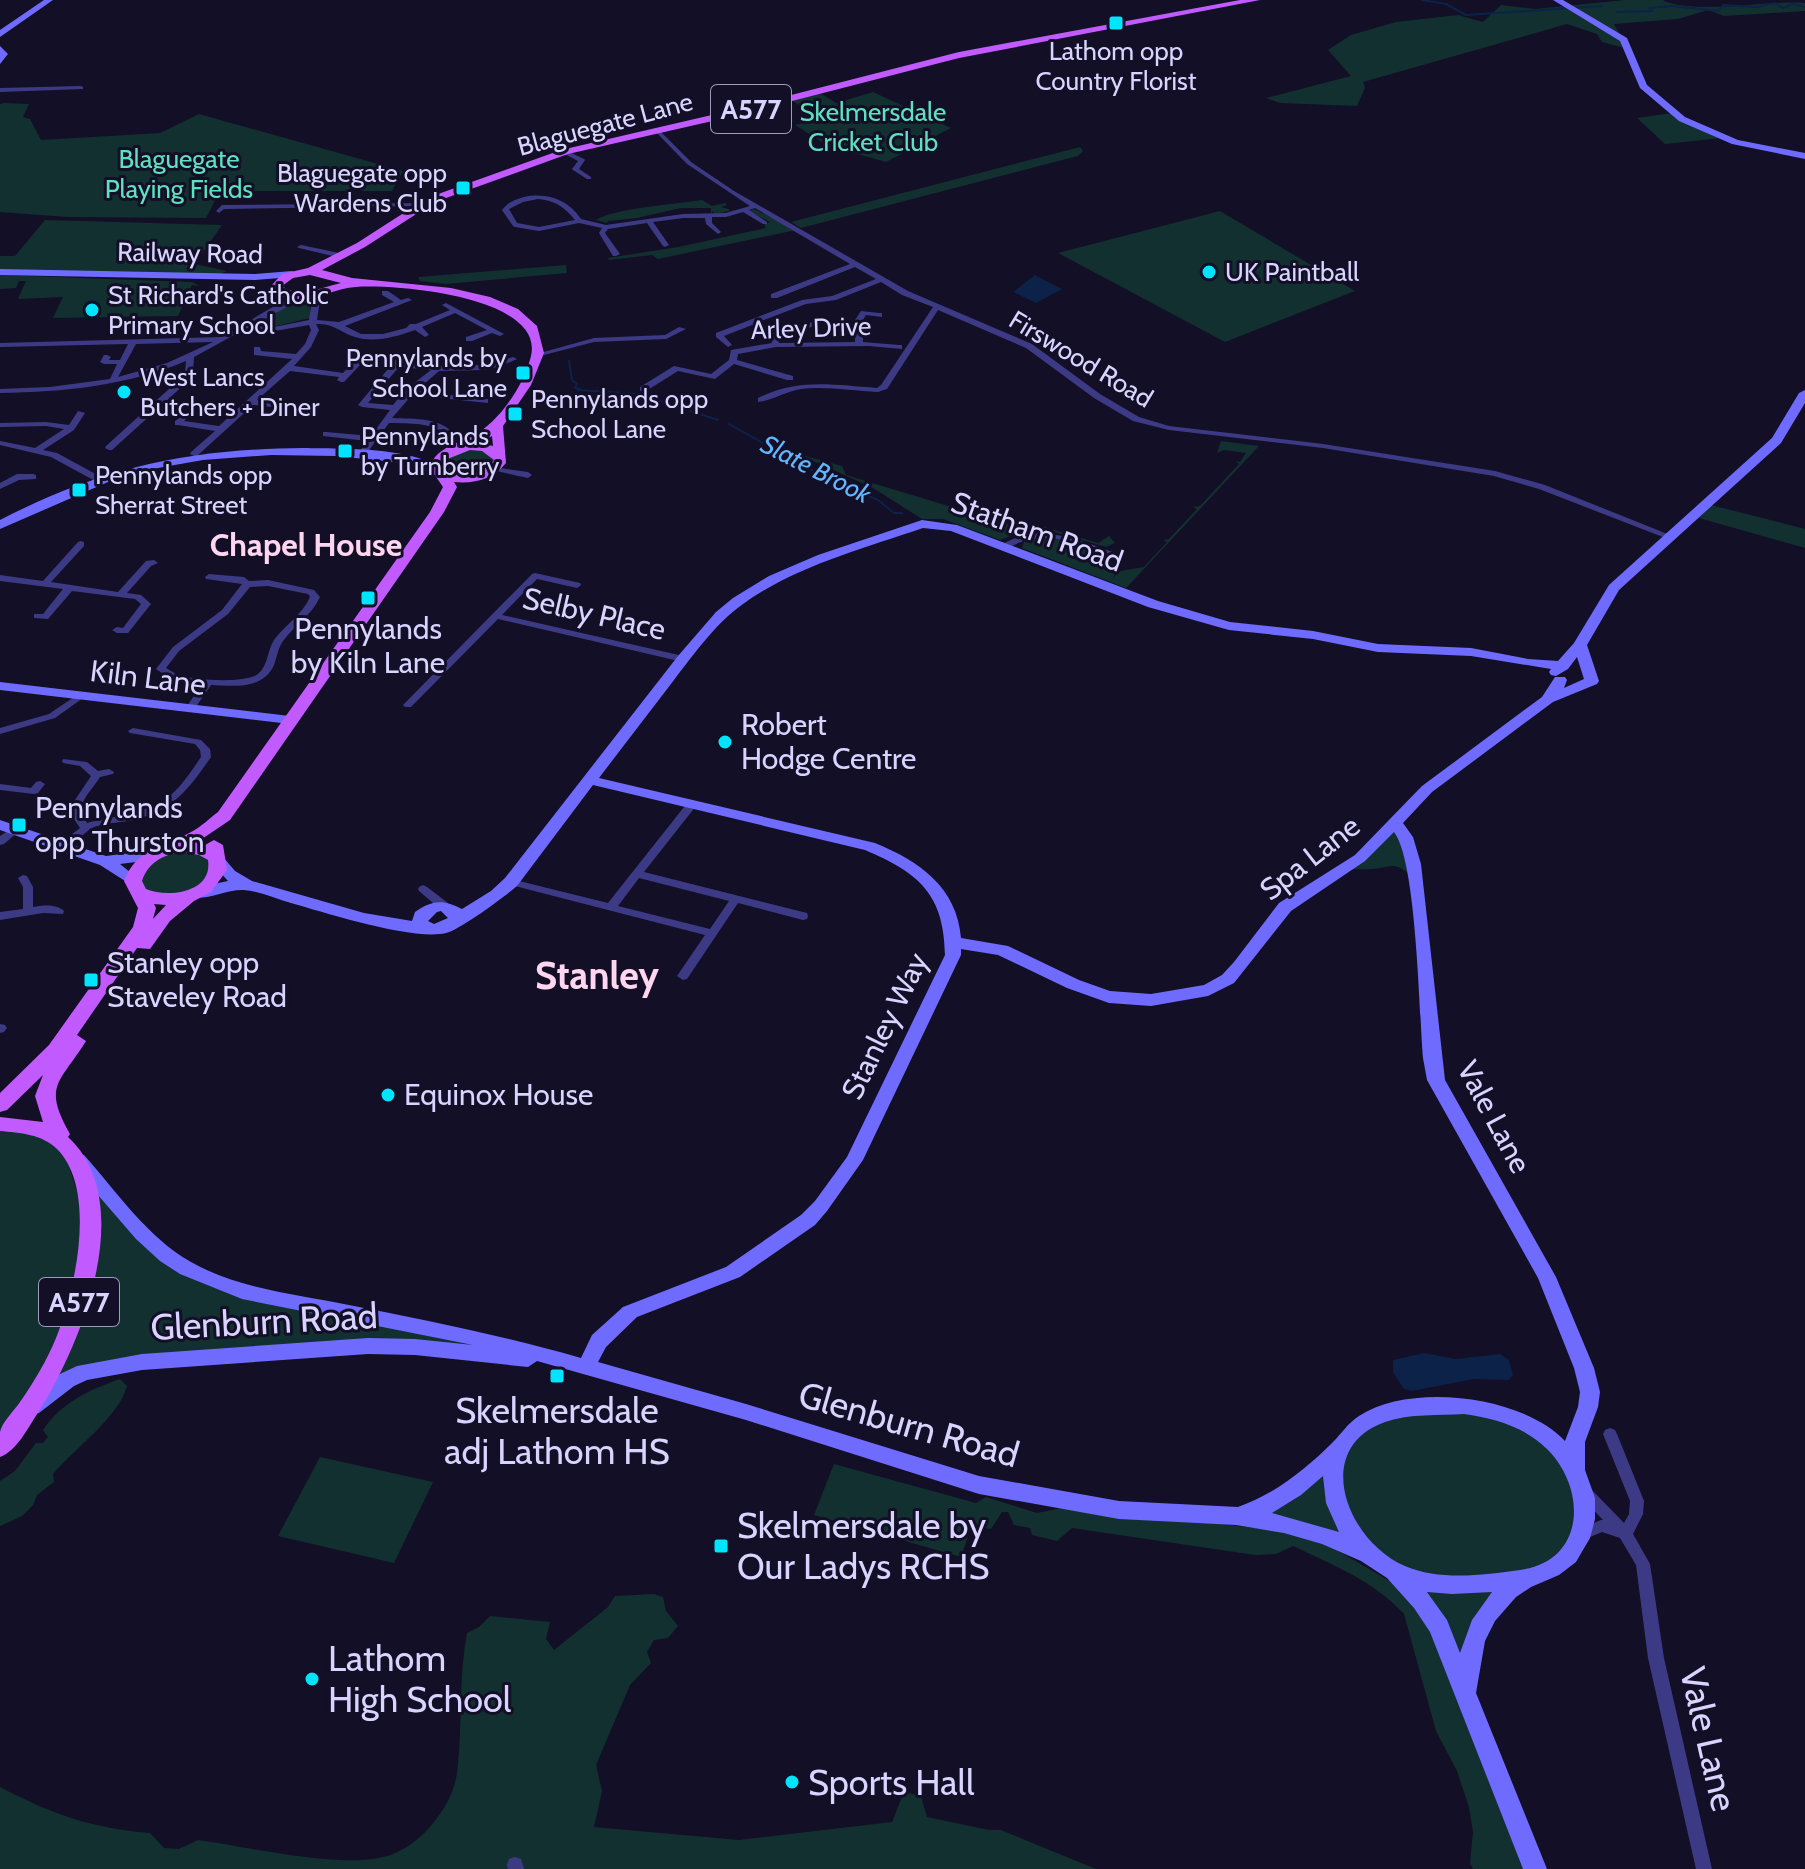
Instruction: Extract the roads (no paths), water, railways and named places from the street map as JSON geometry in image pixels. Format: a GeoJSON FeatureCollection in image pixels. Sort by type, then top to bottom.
{"type":"FeatureCollection","features":[{"type":"Feature","properties":{"kind":"main road","name":"Blaguegate Lane"},"geometry":{"type":"LineString","coordinates":[[423,204],[565,152],[959,55],[1255,0]]}},
{"type":"Feature","properties":{"kind":"main road","name":"A577"},"geometry":{"type":"LineString","coordinates":[[279,296],[317,294],[332,271],[423,204]]}},
{"type":"Feature","properties":{"kind":"main road","name":"A577"},"geometry":{"type":"LineString","coordinates":[[103,993],[164,917],[215,878],[215,841],[224,816],[437,512],[450,487],[436,463],[456,444],[482,438],[497,426],[525,386],[537,361],[536,339],[526,322],[502,306],[474,295],[433,287],[357,283],[332,271],[292,274]]}},
{"type":"Feature","properties":{"kind":"main road"},"geometry":{"type":"LineString","coordinates":[[279,296],[280,280],[292,274]]}},
{"type":"Feature","properties":{"kind":"main road"},"geometry":{"type":"LineString","coordinates":[[494,466],[497,426]]}},
{"type":"Feature","properties":{"kind":"main road"},"geometry":{"type":"LineString","coordinates":[[456,444],[481,446],[494,466]]}},
{"type":"Feature","properties":{"kind":"main road","name":"A577"},"geometry":{"type":"LineString","coordinates":[[437,512],[494,466]]}},
{"type":"Feature","properties":{"kind":"main road"},"geometry":{"type":"LineString","coordinates":[[442,474],[469,478],[494,466]]}},
{"type":"Feature","properties":{"kind":"main road","name":"A577"},"geometry":{"type":"LineString","coordinates":[[0,1105],[71,1039],[103,993],[146,920],[147,908],[137,887],[138,867],[159,853],[199,835],[224,816]]}},
{"type":"Feature","properties":{"kind":"main road"},"geometry":{"type":"LineString","coordinates":[[159,853],[189,846],[209,851],[216,859]]}},
{"type":"Feature","properties":{"kind":"main road"},"geometry":{"type":"LineString","coordinates":[[137,887],[160,900],[191,895]]}},
{"type":"Feature","properties":{"kind":"main road","name":"A577"},"geometry":{"type":"LineString","coordinates":[[0,1447],[24,1413],[67,1337],[87,1273],[90,1242],[84,1178],[71,1150],[45,1112],[43,1099],[71,1039]]}},
{"type":"Feature","properties":{"kind":"main road"},"geometry":{"type":"LineString","coordinates":[[0,1124],[42,1127],[71,1150]]}},
{"type":"Feature","properties":{"kind":"street"},"geometry":{"type":"LineString","coordinates":[[0,34],[49,0]]}},
{"type":"Feature","properties":{"kind":"street"},"geometry":{"type":"LineString","coordinates":[[1564,5],[1624,40],[1641,83],[1682,119],[1735,142],[1805,156]]}},
{"type":"Feature","properties":{"kind":"street"},"geometry":{"type":"LineString","coordinates":[[0,49],[4,54],[0,61]]}},
{"type":"Feature","properties":{"kind":"street"},"geometry":{"type":"LineString","coordinates":[[0,90],[81,88]]}},
{"type":"Feature","properties":{"kind":"street","name":"Firswood Road"},"geometry":{"type":"LineString","coordinates":[[657,130],[689,163],[756,206],[881,280],[936,308],[1029,346],[1097,396],[1148,424],[1336,448],[1495,474],[1542,487],[1671,537]]}},
{"type":"Feature","properties":{"kind":"street"},"geometry":{"type":"LineString","coordinates":[[565,152],[582,160],[575,169],[589,178]]}},
{"type":"Feature","properties":{"kind":"street"},"geometry":{"type":"LineString","coordinates":[[579,221],[567,208],[544,196],[506,206],[515,225],[539,229],[579,221],[606,227],[709,216],[756,206]]}},
{"type":"Feature","properties":{"kind":"street"},"geometry":{"type":"LineString","coordinates":[[219,211],[222,207],[423,204]]}},
{"type":"Feature","properties":{"kind":"street"},"geometry":{"type":"LineString","coordinates":[[744,210],[765,223]]}},
{"type":"Feature","properties":{"kind":"street"},"geometry":{"type":"LineString","coordinates":[[709,216],[708,224],[718,232]]}},
{"type":"Feature","properties":{"kind":"street"},"geometry":{"type":"LineString","coordinates":[[649,221],[665,245]]}},
{"type":"Feature","properties":{"kind":"street"},"geometry":{"type":"LineString","coordinates":[[606,227],[602,233],[616,254]]}},
{"type":"Feature","properties":{"kind":"street"},"geometry":{"type":"LineString","coordinates":[[301,247],[332,271]]}},
{"type":"Feature","properties":{"kind":"street"},"geometry":{"type":"LineString","coordinates":[[774,296],[856,264]]}},
{"type":"Feature","properties":{"kind":"street","name":"Railway Road"},"geometry":{"type":"LineString","coordinates":[[0,272],[232,279],[292,274]]}},
{"type":"Feature","properties":{"kind":"street","name":"Railway Road"},"geometry":{"type":"LineString","coordinates":[[232,279],[279,296]]}},
{"type":"Feature","properties":{"kind":"street"},"geometry":{"type":"LineString","coordinates":[[728,345],[719,335],[805,302],[833,298],[881,280]]}},
{"type":"Feature","properties":{"kind":"street"},"geometry":{"type":"LineString","coordinates":[[247,326],[269,330],[312,322],[342,324],[404,302],[385,293]]}},
{"type":"Feature","properties":{"kind":"street"},"geometry":{"type":"LineString","coordinates":[[199,452],[298,357],[315,330],[312,322],[317,294]]}},
{"type":"Feature","properties":{"kind":"street"},"geometry":{"type":"LineString","coordinates":[[0,391],[63,389],[112,382],[190,357],[247,326],[279,296]]}},
{"type":"Feature","properties":{"kind":"street"},"geometry":{"type":"LineString","coordinates":[[446,305],[496,332],[468,339]]}},
{"type":"Feature","properties":{"kind":"street"},"geometry":{"type":"LineString","coordinates":[[761,400],[775,391],[798,386],[878,390],[884,387],[936,308]]}},
{"type":"Feature","properties":{"kind":"street"},"geometry":{"type":"LineString","coordinates":[[342,324],[357,336],[373,337],[456,310]]}},
{"type":"Feature","properties":{"kind":"street"},"geometry":{"type":"LineString","coordinates":[[859,343],[859,320],[864,313],[879,315]]}},
{"type":"Feature","properties":{"kind":"street"},"geometry":{"type":"LineString","coordinates":[[753,322],[775,341],[818,323]]}},
{"type":"Feature","properties":{"kind":"street"},"geometry":{"type":"LineString","coordinates":[[413,326],[425,336]]}},
{"type":"Feature","properties":{"kind":"street"},"geometry":{"type":"LineString","coordinates":[[544,353],[594,340],[666,337],[682,329]]}},
{"type":"Feature","properties":{"kind":"street"},"geometry":{"type":"LineString","coordinates":[[0,345],[224,340]]}},
{"type":"Feature","properties":{"kind":"street","name":"Arley Drive"},"geometry":{"type":"LineString","coordinates":[[733,361],[734,352],[775,341],[899,347]]}},
{"type":"Feature","properties":{"kind":"street"},"geometry":{"type":"LineString","coordinates":[[112,382],[133,342]]}},
{"type":"Feature","properties":{"kind":"street"},"geometry":{"type":"LineString","coordinates":[[257,349],[257,353],[298,357]]}},
{"type":"Feature","properties":{"kind":"street"},"geometry":{"type":"LineString","coordinates":[[107,357],[104,362],[122,362]]}},
{"type":"Feature","properties":{"kind":"street"},"geometry":{"type":"LineString","coordinates":[[109,448],[183,381],[189,372],[190,357]]}},
{"type":"Feature","properties":{"kind":"street"},"geometry":{"type":"LineString","coordinates":[[395,408],[362,405],[399,361],[473,370],[495,367],[513,359]]}},
{"type":"Feature","properties":{"kind":"street"},"geometry":{"type":"LineString","coordinates":[[643,389],[677,368],[712,377],[733,361],[790,378]]}},
{"type":"Feature","properties":{"kind":"street"},"geometry":{"type":"LineString","coordinates":[[288,368],[342,378],[357,363]]}},
{"type":"Feature","properties":{"kind":"street"},"geometry":{"type":"LineString","coordinates":[[361,455],[408,392],[438,368]]}},
{"type":"Feature","properties":{"kind":"street"},"geometry":{"type":"LineString","coordinates":[[269,385],[282,387]]}},
{"type":"Feature","properties":{"kind":"street"},"geometry":{"type":"LineString","coordinates":[[408,392],[485,401]]}},
{"type":"Feature","properties":{"kind":"street","name":"Spa Lane"},"geometry":{"type":"LineString","coordinates":[[1547,700],[1555,692],[1562,672],[1614,588],[1777,440],[1805,393]]}},
{"type":"Feature","properties":{"kind":"street"},"geometry":{"type":"LineString","coordinates":[[251,402],[287,407]]}},
{"type":"Feature","properties":{"kind":"street"},"geometry":{"type":"LineString","coordinates":[[191,411],[178,423],[221,429]]}},
{"type":"Feature","properties":{"kind":"street"},"geometry":{"type":"LineString","coordinates":[[39,449],[71,428],[81,413]]}},
{"type":"Feature","properties":{"kind":"street"},"geometry":{"type":"LineString","coordinates":[[386,420],[447,428],[456,444],[407,459]]}},
{"type":"Feature","properties":{"kind":"street"},"geometry":{"type":"LineString","coordinates":[[0,425],[46,424],[71,428]]}},
{"type":"Feature","properties":{"kind":"street"},"geometry":{"type":"LineString","coordinates":[[326,434],[373,439]]}},
{"type":"Feature","properties":{"kind":"street"},"geometry":{"type":"LineString","coordinates":[[0,443],[39,449],[100,480]]}},
{"type":"Feature","properties":{"kind":"street"},"geometry":{"type":"LineString","coordinates":[[0,525],[100,480],[182,461],[303,450],[407,459],[425,464],[442,474]]}},
{"type":"Feature","properties":{"kind":"street"},"geometry":{"type":"LineString","coordinates":[[494,466],[528,475]]}},
{"type":"Feature","properties":{"kind":"street"},"geometry":{"type":"LineString","coordinates":[[0,486],[17,477],[33,477]]}},
{"type":"Feature","properties":{"kind":"street","name":"Statham Road"},"geometry":{"type":"LineString","coordinates":[[246,885],[376,921],[438,914],[486,902],[511,882],[683,659],[738,601],[774,579],[823,558],[929,523],[953,528],[1153,604],[1229,626],[1313,635],[1378,648],[1471,652],[1562,672],[1574,685],[1587,678]]}},
{"type":"Feature","properties":{"kind":"street"},"geometry":{"type":"LineString","coordinates":[[1003,547],[1023,536],[1037,533],[1114,554]]}},
{"type":"Feature","properties":{"kind":"street"},"geometry":{"type":"LineString","coordinates":[[44,585],[81,544]]}},
{"type":"Feature","properties":{"kind":"street"},"geometry":{"type":"LineString","coordinates":[[121,594],[149,563],[154,563]]}},
{"type":"Feature","properties":{"kind":"street","name":"Selby Place"},"geometry":{"type":"LineString","coordinates":[[408,705],[535,576],[577,585]]}},
{"type":"Feature","properties":{"kind":"street"},"geometry":{"type":"LineString","coordinates":[[209,577],[244,580],[247,584],[268,583],[311,592],[315,597],[301,619],[277,643],[267,668],[260,676],[242,683],[174,677],[161,669],[176,649],[225,612],[247,584]]}},
{"type":"Feature","properties":{"kind":"street"},"geometry":{"type":"LineString","coordinates":[[0,578],[138,597],[146,604],[125,631],[117,630]]}},
{"type":"Feature","properties":{"kind":"street"},"geometry":{"type":"LineString","coordinates":[[37,616],[45,617],[69,588]]}},
{"type":"Feature","properties":{"kind":"street","name":"Selby Place"},"geometry":{"type":"LineString","coordinates":[[495,616],[683,659]]}},
{"type":"Feature","properties":{"kind":"street"},"geometry":{"type":"LineString","coordinates":[[1580,645],[1587,678]]}},
{"type":"Feature","properties":{"kind":"street","name":"Spa Lane"},"geometry":{"type":"LineString","coordinates":[[954,942],[1002,950],[1073,984],[1109,997],[1151,1000],[1199,993],[1219,985],[1234,973],[1285,907],[1360,858],[1439,779],[1547,700],[1587,678]]}},
{"type":"Feature","properties":{"kind":"street"},"geometry":{"type":"LineString","coordinates":[[190,709],[208,682]]}},
{"type":"Feature","properties":{"kind":"street","name":"Kiln Lane"},"geometry":{"type":"LineString","coordinates":[[0,686],[290,720]]}},
{"type":"Feature","properties":{"kind":"street"},"geometry":{"type":"LineString","coordinates":[[1,728],[52,716],[80,696]]}},
{"type":"Feature","properties":{"kind":"street"},"geometry":{"type":"LineString","coordinates":[[62,847],[85,828],[137,816],[163,805],[181,791],[206,757],[205,749],[198,742],[131,734],[142,721]]}},
{"type":"Feature","properties":{"kind":"street"},"geometry":{"type":"LineString","coordinates":[[67,761],[83,764],[96,775]]}},
{"type":"Feature","properties":{"kind":"street"},"geometry":{"type":"LineString","coordinates":[[85,828],[75,813],[75,805],[96,775],[109,772]]}},
{"type":"Feature","properties":{"kind":"street","name":"Stanley Way"},"geometry":{"type":"LineString","coordinates":[[577,1366],[630,1312],[733,1272],[808,1220],[821,1206],[854,1160],[953,955],[954,942],[950,912],[940,894],[922,874],[900,858],[870,846],[590,780]]}},
{"type":"Feature","properties":{"kind":"street"},"geometry":{"type":"LineString","coordinates":[[0,787],[34,791],[40,784]]}},
{"type":"Feature","properties":{"kind":"street"},"geometry":{"type":"LineString","coordinates":[[611,907],[692,804]]}},
{"type":"Feature","properties":{"kind":"street","name":"Vale Lane"},"geometry":{"type":"LineString","coordinates":[[1395,823],[1402,826],[1407,837],[1417,885],[1429,1050],[1436,1080],[1525,1234],[1564,1313],[1590,1392],[1575,1442],[1579,1480],[1626,1534],[1643,1564],[1656,1658],[1704,1869]]}},
{"type":"Feature","properties":{"kind":"street"},"geometry":{"type":"LineString","coordinates":[[0,842],[7,828],[105,861],[137,887]]}},
{"type":"Feature","properties":{"kind":"street"},"geometry":{"type":"LineString","coordinates":[[105,861],[159,853]]}},
{"type":"Feature","properties":{"kind":"street"},"geometry":{"type":"LineString","coordinates":[[216,859],[230,875],[246,885]]}},
{"type":"Feature","properties":{"kind":"street"},"geometry":{"type":"LineString","coordinates":[[637,874],[803,916]]}},
{"type":"Feature","properties":{"kind":"street"},"geometry":{"type":"LineString","coordinates":[[23,878],[28,887],[28,911]]}},
{"type":"Feature","properties":{"kind":"street"},"geometry":{"type":"LineString","coordinates":[[511,882],[711,933]]}},
{"type":"Feature","properties":{"kind":"street"},"geometry":{"type":"LineString","coordinates":[[191,895],[222,886],[246,885]]}},
{"type":"Feature","properties":{"kind":"street"},"geometry":{"type":"LineString","coordinates":[[683,976],[735,900]]}},
{"type":"Feature","properties":{"kind":"street"},"geometry":{"type":"LineString","coordinates":[[0,916],[28,911],[59,911]]}},
{"type":"Feature","properties":{"kind":"street","name":"Glenburn Road"},"geometry":{"type":"LineString","coordinates":[[71,1150],[143,1234],[167,1256],[215,1281],[293,1302],[439,1328],[746,1412],[979,1485],[1119,1510],[1236,1516],[1305,1530],[1376,1560]]}},
{"type":"Feature","properties":{"kind":"street","name":"Glenburn Road"},"geometry":{"type":"LineString","coordinates":[[24,1413],[67,1380],[84,1372],[142,1362],[368,1346],[415,1347],[577,1366]]}},
{"type":"Feature","properties":{"kind":"street"},"geometry":{"type":"LineString","coordinates":[[1467,1698],[1471,1648],[1481,1620],[1500,1597],[1566,1559],[1582,1535],[1586,1505],[1579,1480],[1555,1443],[1536,1428],[1509,1415],[1480,1407],[1400,1410],[1357,1428],[1342,1446],[1333,1473],[1336,1506],[1353,1538],[1410,1588],[1432,1613],[1535,1869]]}},
{"type":"Feature","properties":{"kind":"street"},"geometry":{"type":"LineString","coordinates":[[1536,1428],[1559,1432],[1579,1426]]}},
{"type":"Feature","properties":{"kind":"street"},"geometry":{"type":"LineString","coordinates":[[1582,1535],[1601,1526],[1626,1534],[1636,1514],[1637,1501],[1610,1434]]}},
{"type":"Feature","properties":{"kind":"street","name":"Glenburn Road"},"geometry":{"type":"LineString","coordinates":[[1236,1516],[1259,1510],[1293,1492],[1342,1446]]}},
{"type":"Feature","properties":{"kind":"street"},"geometry":{"type":"LineString","coordinates":[[1376,1560],[1436,1584],[1527,1579]]}},
{"type":"Feature","properties":{"kind":"water"},"geometry":{"type":"Polygon","coordinates":[[[1035,275],[1062,289],[1036,303],[1013,292],[1035,275]]]}},
{"type":"Feature","properties":{"kind":"water"},"geometry":{"type":"Polygon","coordinates":[[[1424,1353],[1456,1359],[1500,1354],[1509,1360],[1513,1375],[1508,1380],[1474,1379],[1412,1391],[1404,1389],[1393,1372],[1393,1360],[1424,1353]]]}},
{"type":"Feature","properties":{"kind":"waterway"},"geometry":{"type":"LineString","coordinates":[[1422,0],[1446,4],[1466,15],[1602,6]]}},
{"type":"Feature","properties":{"kind":"waterway"},"geometry":{"type":"LineString","coordinates":[[1617,12],[1653,11],[1649,8],[1672,6],[1719,11],[1723,5],[1756,7],[1775,3],[1783,8],[1793,4],[1805,7]]}},
{"type":"Feature","properties":{"kind":"waterway"},"geometry":{"type":"LineString","coordinates":[[569,361],[572,380],[577,384],[575,388],[580,389]]}},
{"type":"Feature","properties":{"kind":"waterway","name":"Slate Brook"},"geometry":{"type":"LineString","coordinates":[[578,390],[639,394],[718,420]]}},
{"type":"Feature","properties":{"kind":"waterway","name":"Slate Brook"},"geometry":{"type":"LineString","coordinates":[[729,424],[813,471],[878,500],[894,513],[902,513]]}},
{"type":"Feature","properties":{"kind":"place","name":"Lathom opp Country Florist"},"geometry":{"type":"Point","coordinates":[1116,23]}},
{"type":"Feature","properties":{"kind":"place","name":"Blaguegate opp Wardens Club"},"geometry":{"type":"Point","coordinates":[463,188]}},
{"type":"Feature","properties":{"kind":"place","name":"UK Paintball"},"geometry":{"type":"Point","coordinates":[1209,272]}},
{"type":"Feature","properties":{"kind":"place","name":"St Richard's Catholic Primary School"},"geometry":{"type":"Point","coordinates":[92,310]}},
{"type":"Feature","properties":{"kind":"place","name":"Pennylands by School Lane"},"geometry":{"type":"Point","coordinates":[523,373]}},
{"type":"Feature","properties":{"kind":"place","name":"West Lancs Butchers + Diner"},"geometry":{"type":"Point","coordinates":[124,392]}},
{"type":"Feature","properties":{"kind":"place","name":"Pennylands opp School Lane"},"geometry":{"type":"Point","coordinates":[515,414]}},
{"type":"Feature","properties":{"kind":"place","name":"Pennylands by Turnberry"},"geometry":{"type":"Point","coordinates":[345,451]}},
{"type":"Feature","properties":{"kind":"place","name":"Pennylands opp Sherrat Street"},"geometry":{"type":"Point","coordinates":[79,490]}},
{"type":"Feature","properties":{"kind":"place","name":"Pennylands by Kiln Lane"},"geometry":{"type":"Point","coordinates":[368,598]}},
{"type":"Feature","properties":{"kind":"place","name":"Robert Hodge Centre"},"geometry":{"type":"Point","coordinates":[725,742]}},
{"type":"Feature","properties":{"kind":"place","name":"Pennylands opp Thurston"},"geometry":{"type":"Point","coordinates":[19,825]}},
{"type":"Feature","properties":{"kind":"place","name":"Stanley opp Staveley Road"},"geometry":{"type":"Point","coordinates":[91,980]}},
{"type":"Feature","properties":{"kind":"place","name":"Equinox House"},"geometry":{"type":"Point","coordinates":[388,1095]}},
{"type":"Feature","properties":{"kind":"place","name":"Skelmersdale adj Lathom HS"},"geometry":{"type":"Point","coordinates":[557,1376]}},
{"type":"Feature","properties":{"kind":"place","name":"Skelmersdale by Our Ladys RCHS"},"geometry":{"type":"Point","coordinates":[721,1546]}},
{"type":"Feature","properties":{"kind":"place","name":"Lathom High School"},"geometry":{"type":"Point","coordinates":[312,1679]}},
{"type":"Feature","properties":{"kind":"place","name":"Sports Hall"},"geometry":{"type":"Point","coordinates":[792,1782]}},
{"type":"Feature","properties":{"kind":"district","name":"Chapel House"},"geometry":{"type":"Point","coordinates":[306,545]}},
{"type":"Feature","properties":{"kind":"district","name":"Stanley"},"geometry":{"type":"Point","coordinates":[597,976]}},
{"type":"Feature","properties":{"kind":"park label","name":"Skelmersdale Cricket Club"},"geometry":{"type":"Point","coordinates":[873,127]}},
{"type":"Feature","properties":{"kind":"park label","name":"Blaguegate Playing Fields"},"geometry":{"type":"Point","coordinates":[179,174]}}]}
